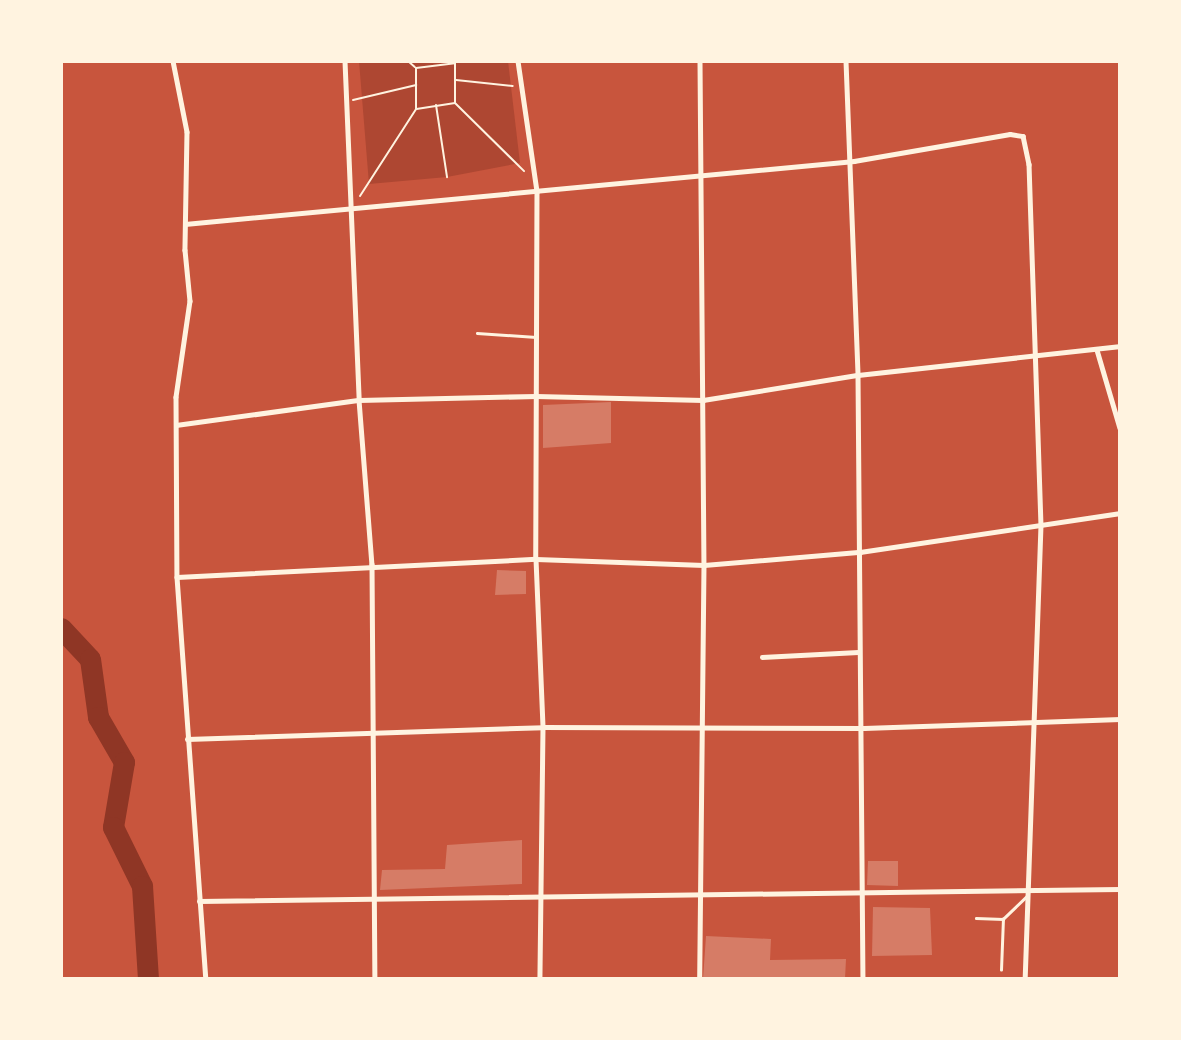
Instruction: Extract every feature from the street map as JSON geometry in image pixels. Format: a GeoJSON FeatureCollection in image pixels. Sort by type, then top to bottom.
{"type":"FeatureCollection","features":[{"type":"Feature","properties":{"kind":"street"},"geometry":{"type":"LineString","coordinates":[[173,61],[187,132],[185,225],[190,311],[179,366],[176,425],[177,577],[206,979]]}},
{"type":"Feature","properties":{"kind":"street"},"geometry":{"type":"LineString","coordinates":[[345,61],[349,101],[350,212],[359,400],[372,564],[376,735],[375,979]]}},
{"type":"Feature","properties":{"kind":"street"},"geometry":{"type":"LineString","coordinates":[[518,61],[537,192],[536,559],[543,727],[540,979]]}},
{"type":"Feature","properties":{"kind":"street"},"geometry":{"type":"LineString","coordinates":[[700,61],[704,565],[700,979]]}},
{"type":"Feature","properties":{"kind":"street"},"geometry":{"type":"LineString","coordinates":[[846,61],[853,161],[858,375],[858,652],[864,728],[863,979]]}},
{"type":"Feature","properties":{"kind":"street"},"geometry":{"type":"LineString","coordinates":[[185,225],[350,212],[853,161],[1010,134],[1026,139],[1041,526],[1025,979]]}},
{"type":"Feature","properties":{"kind":"street"},"geometry":{"type":"LineString","coordinates":[[176,425],[359,400],[536,396],[703,400],[858,375],[1120,346]]}},
{"type":"Feature","properties":{"kind":"street"},"geometry":{"type":"LineString","coordinates":[[1097,350],[1120,428]]}},
{"type":"Feature","properties":{"kind":"street"},"geometry":{"type":"LineString","coordinates":[[177,577],[372,564],[536,559],[704,565],[860,552],[1120,513]]}},
{"type":"Feature","properties":{"kind":"street"},"geometry":{"type":"LineString","coordinates":[[762,657],[858,652]]}},
{"type":"Feature","properties":{"kind":"street"},"geometry":{"type":"LineString","coordinates":[[187,739],[376,735],[543,727],[704,730],[864,728],[1120,719]]}},
{"type":"Feature","properties":{"kind":"street"},"geometry":{"type":"LineString","coordinates":[[199,901],[701,893],[864,896],[1026,894],[1120,889]]}},
{"type":"Feature","properties":{"kind":"lane"},"geometry":{"type":"LineString","coordinates":[[477,333],[536,337]]}},
{"type":"Feature","properties":{"kind":"lane"},"geometry":{"type":"LineString","coordinates":[[1001,970],[1003,919],[1026,894]]}},
{"type":"Feature","properties":{"kind":"lane"},"geometry":{"type":"LineString","coordinates":[[976,918],[1003,919]]}},
{"type":"Feature","properties":{"kind":"path"},"geometry":{"type":"LineString","coordinates":[[350,212],[416,108],[416,68],[408,61]]}},
{"type":"Feature","properties":{"kind":"path"},"geometry":{"type":"LineString","coordinates":[[416,68],[456,62],[455,103],[526,173]]}},
{"type":"Feature","properties":{"kind":"path"},"geometry":{"type":"LineString","coordinates":[[455,80],[521,87]]}},
{"type":"Feature","properties":{"kind":"path"},"geometry":{"type":"LineString","coordinates":[[349,101],[417,85]]}},
{"type":"Feature","properties":{"kind":"path"},"geometry":{"type":"LineString","coordinates":[[416,108],[455,103]]}},
{"type":"Feature","properties":{"kind":"path"},"geometry":{"type":"LineString","coordinates":[[436,104],[447,177]]}},
{"type":"Feature","properties":{"kind":"shaded area"},"geometry":{"type":"Polygon","coordinates":[[[359,61],[508,61],[520,163],[447,177],[369,184],[359,61]]]}},
{"type":"Feature","properties":{"kind":"building"},"geometry":{"type":"Polygon","coordinates":[[[611,402],[611,443],[543,448],[543,405],[611,402]]]}},
{"type":"Feature","properties":{"kind":"building"},"geometry":{"type":"Polygon","coordinates":[[[497,570],[526,571],[526,594],[495,595],[497,570]]]}},
{"type":"Feature","properties":{"kind":"building"},"geometry":{"type":"Polygon","coordinates":[[[522,840],[522,884],[380,890],[382,870],[445,869],[447,845],[522,840]]]}},
{"type":"Feature","properties":{"kind":"building"},"geometry":{"type":"Polygon","coordinates":[[[868,861],[898,861],[898,886],[867,885],[868,861]]]}},
{"type":"Feature","properties":{"kind":"building"},"geometry":{"type":"Polygon","coordinates":[[[873,907],[930,908],[932,955],[872,956],[873,907]]]}},
{"type":"Feature","properties":{"kind":"building"},"geometry":{"type":"Polygon","coordinates":[[[706,936],[771,939],[770,960],[846,959],[845,979],[703,979],[706,936]]]}},
{"type":"Feature","properties":{"kind":"waterway"},"geometry":{"type":"LineString","coordinates":[[61,628],[90,659],[98,717],[124,762],[113,827],[142,886],[148,979]]}}]}
